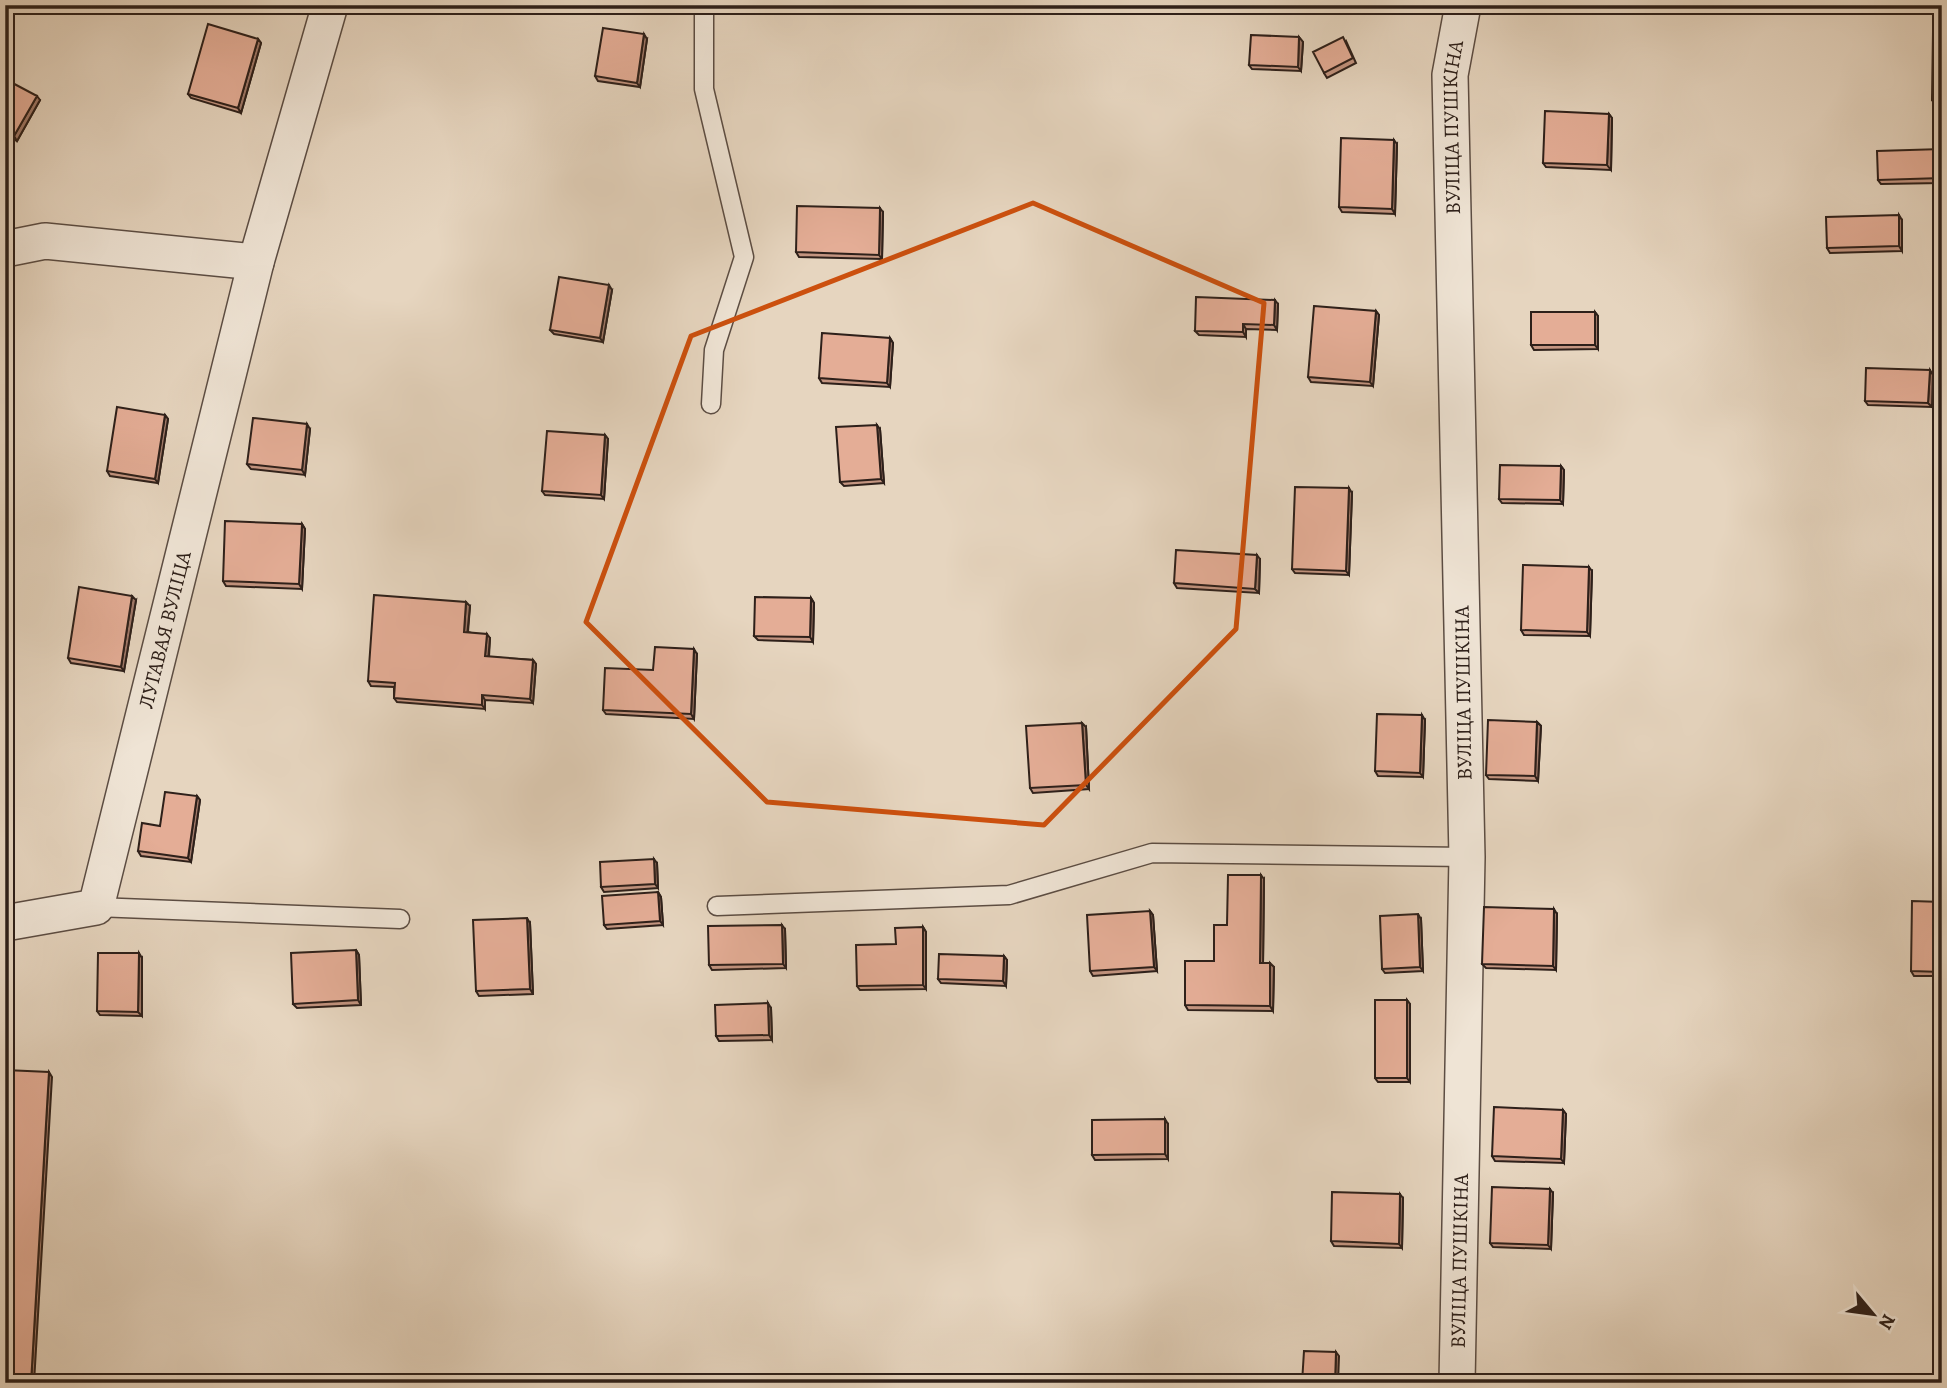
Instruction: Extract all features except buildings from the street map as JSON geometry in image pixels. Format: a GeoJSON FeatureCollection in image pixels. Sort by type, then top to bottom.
{"type":"FeatureCollection","features":[{"type":"Feature","properties":{"kind":"street","name":"ЛУГАВАЯ ВУЛІЦА"},"geometry":{"type":"LineString","coordinates":[[96,908],[256,262],[330,5]]}},
{"type":"Feature","properties":{"kind":"street","name":"ВУЛІЦА ПУШКІНА"},"geometry":{"type":"LineString","coordinates":[[1457,1383],[1467,857],[1450,75],[1463,5]]}},
{"type":"Feature","properties":{"kind":"street"},"geometry":{"type":"LineString","coordinates":[[5,249],[45,241],[256,262]]}},
{"type":"Feature","properties":{"kind":"street"},"geometry":{"type":"LineString","coordinates":[[5,923],[96,908]]}},
{"type":"Feature","properties":{"kind":"lane"},"geometry":{"type":"LineString","coordinates":[[704,5],[704,89],[744,257],[714,350],[710,404]]}},
{"type":"Feature","properties":{"kind":"lane"},"geometry":{"type":"LineString","coordinates":[[717,906],[1009,895],[1153,853],[1467,857]]}},
{"type":"Feature","properties":{"kind":"lane"},"geometry":{"type":"LineString","coordinates":[[96,908],[400,919]]}},
{"type":"Feature","properties":{"kind":"highlighted area"},"geometry":{"type":"Polygon","coordinates":[[[1033,203],[1264,303],[1236,629],[1044,825],[767,802],[586,622],[691,336],[1033,203]]]}}]}
